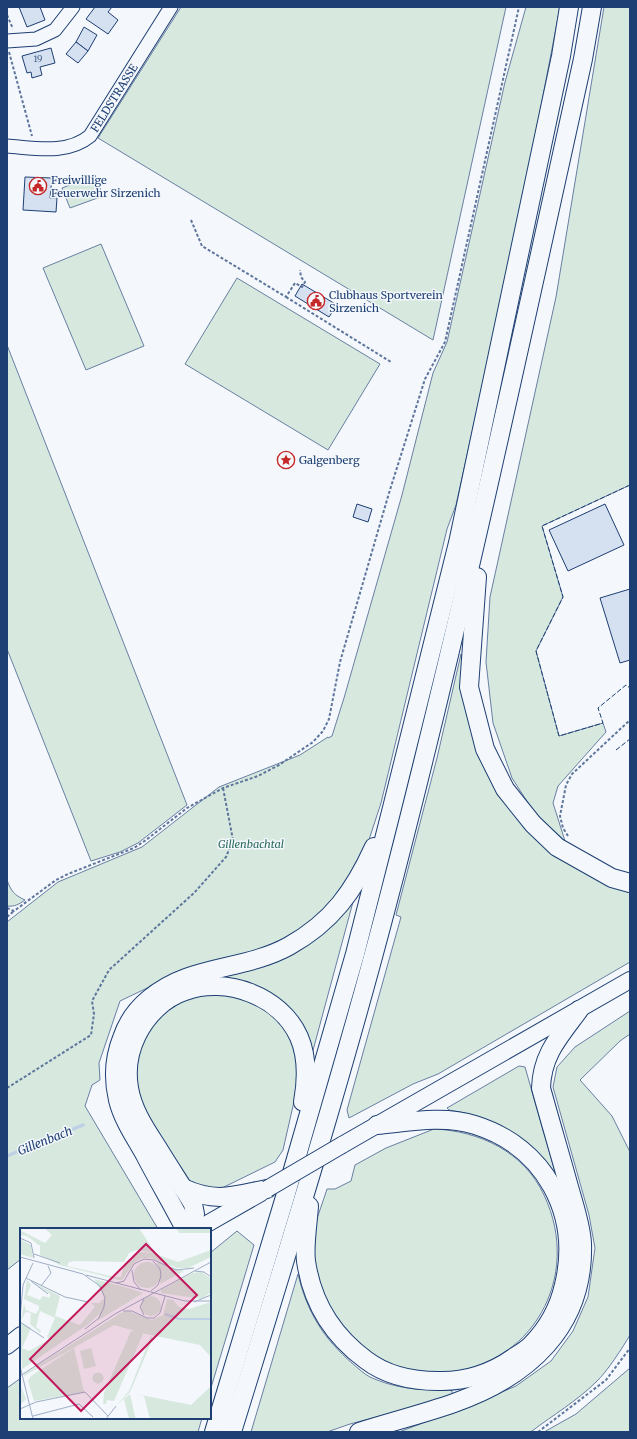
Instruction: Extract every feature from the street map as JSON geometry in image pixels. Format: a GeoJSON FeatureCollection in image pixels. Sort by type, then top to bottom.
{"type":"FeatureCollection","features":[{"type":"Feature","properties":{"kind":"highway"},"geometry":{"type":"LineString","coordinates":[[214,1432],[285,1197],[355,954],[392,808],[458,543],[561,56],[569,7]]}},
{"type":"Feature","properties":{"kind":"highway"},"geometry":{"type":"LineString","coordinates":[[232,1432],[310,1180],[385,913],[480,526],[583,58],[592,7]]}},
{"type":"Feature","properties":{"kind":"highway"},"geometry":{"type":"LineString","coordinates":[[480,526],[469,687],[485,749],[505,789],[533,824],[557,847],[612,878],[630,882]]}},
{"type":"Feature","properties":{"kind":"highway"},"geometry":{"type":"LineString","coordinates":[[185,1228],[127,1122],[119,1102],[115,1081],[116,1062],[124,1031],[142,1006],[166,986],[198,973],[276,953],[298,941],[324,922],[339,907],[354,887],[367,863],[392,808]]}},
{"type":"Feature","properties":{"kind":"highway"},"geometry":{"type":"LineString","coordinates":[[192,1228],[195,1219],[195,1209],[136,1112],[128,1079],[131,1052],[137,1036],[146,1020],[171,997],[186,990],[216,986],[230,987],[248,992],[271,1004],[293,1027],[298,1035],[306,1066],[306,1085],[285,1197]]}},
{"type":"Feature","properties":{"kind":"highway"},"geometry":{"type":"LineString","coordinates":[[359,1432],[454,1403],[484,1391],[518,1372],[540,1353],[556,1333],[571,1309],[581,1276],[582,1242],[577,1216],[541,1088],[541,1074],[543,1066],[552,1048],[579,1010]]}},
{"type":"Feature","properties":{"kind":"highway"},"geometry":{"type":"LineString","coordinates":[[310,1180],[306,1260],[313,1290],[323,1314],[338,1334],[355,1352],[371,1364],[392,1374],[419,1381],[448,1382],[474,1377],[502,1366],[531,1346],[548,1324],[561,1297],[567,1271],[569,1244],[564,1214],[554,1189],[543,1172],[525,1153],[507,1140],[474,1125],[447,1121],[418,1121],[377,1125]]}},
{"type":"Feature","properties":{"kind":"highway"},"geometry":{"type":"LineString","coordinates":[[183,1188],[200,1195],[216,1198],[267,1189]]}},
{"type":"Feature","properties":{"kind":"main road"},"geometry":{"type":"LineString","coordinates":[[200,1228],[630,980]]}},
{"type":"Feature","properties":{"kind":"main road"},"geometry":{"type":"LineString","coordinates":[[7,1346],[20,1336]]}},
{"type":"Feature","properties":{"kind":"street"},"geometry":{"type":"LineString","coordinates":[[9,41],[36,39],[56,30],[74,7]]}},
{"type":"Feature","properties":{"kind":"street","name":"FELDSTRASSE"},"geometry":{"type":"LineString","coordinates":[[7,146],[60,149],[68,148],[80,143],[90,136],[171,7]]}},
{"type":"Feature","properties":{"kind":"path"},"geometry":{"type":"LineString","coordinates":[[7,917],[56,880],[134,848],[187,808],[223,788],[258,776],[290,759],[313,742],[323,731],[329,719],[340,662],[389,493],[425,379],[445,342],[518,7]]}},
{"type":"Feature","properties":{"kind":"path"},"geometry":{"type":"LineString","coordinates":[[9,41],[9,52],[32,136],[32,148]]}},
{"type":"Feature","properties":{"kind":"path"},"geometry":{"type":"LineString","coordinates":[[191,220],[202,246],[391,362]]}},
{"type":"Feature","properties":{"kind":"path"},"geometry":{"type":"LineString","coordinates":[[286,297],[296,283],[302,287],[304,284],[305,282],[301,277],[300,270]]}},
{"type":"Feature","properties":{"kind":"path"},"geometry":{"type":"LineString","coordinates":[[569,838],[563,828],[560,816],[566,786],[572,774],[630,720]]}},
{"type":"Feature","properties":{"kind":"path"},"geometry":{"type":"LineString","coordinates":[[7,1088],[91,1035],[94,1014],[92,1001],[109,970],[194,893],[226,857],[233,840],[223,788]]}},
{"type":"Feature","properties":{"kind":"path"},"geometry":{"type":"LineString","coordinates":[[7,908],[14,911]]}},
{"type":"Feature","properties":{"kind":"path"},"geometry":{"type":"LineString","coordinates":[[538,1432],[606,1380],[630,1348]]}},
{"type":"Feature","properties":{"kind":"green space"},"geometry":{"type":"Polygon","coordinates":[[[181,7],[506,7],[433,340],[98,138],[181,7]]]}},
{"type":"Feature","properties":{"kind":"green space","name":"Gillenbachtal"},"geometry":{"type":"Polygon","coordinates":[[[526,7],[560,7],[524,195],[456,505],[447,529],[381,803],[364,855],[348,888],[298,935],[258,952],[193,966],[120,1001],[99,1063],[100,1080],[92,1085],[85,1106],[157,1228],[20,1228],[20,1260],[7,1270],[7,922],[58,882],[142,847],[219,787],[300,755],[332,736],[402,495],[433,373],[447,342],[505,82],[526,7]]]}},
{"type":"Feature","properties":{"kind":"green space"},"geometry":{"type":"Polygon","coordinates":[[[604,7],[630,7],[630,485],[542,526],[563,597],[536,651],[559,736],[603,723],[606,732],[558,786],[553,803],[565,841],[534,812],[512,778],[493,723],[486,662],[490,597],[556,297],[604,7]]]}},
{"type":"Feature","properties":{"kind":"green space"},"geometry":{"type":"Polygon","coordinates":[[[95,175],[103,196],[70,208],[62,188],[95,175]]]}},
{"type":"Feature","properties":{"kind":"green space"},"geometry":{"type":"Polygon","coordinates":[[[101,244],[144,346],[86,370],[43,268],[101,244]]]}},
{"type":"Feature","properties":{"kind":"green space"},"geometry":{"type":"Polygon","coordinates":[[[237,278],[380,364],[328,450],[185,364],[237,278]]]}},
{"type":"Feature","properties":{"kind":"green space"},"geometry":{"type":"Polygon","coordinates":[[[7,345],[187,805],[138,843],[120,852],[91,861],[7,649],[7,345]]]}},
{"type":"Feature","properties":{"kind":"green space"},"geometry":{"type":"Polygon","coordinates":[[[461,654],[464,698],[471,731],[480,757],[561,859],[597,880],[630,892],[630,962],[438,1074],[413,1084],[349,1118],[347,1110],[401,917],[396,915],[437,758],[461,654]]]}},
{"type":"Feature","properties":{"kind":"green space"},"geometry":{"type":"Polygon","coordinates":[[[7,880],[13,892],[25,900],[15,906],[7,906],[7,880]]]}},
{"type":"Feature","properties":{"kind":"green space"},"geometry":{"type":"Polygon","coordinates":[[[350,902],[353,902],[312,1054],[306,1041],[229,981],[211,975],[231,971],[350,902]]]}},
{"type":"Feature","properties":{"kind":"green space"},"geometry":{"type":"Polygon","coordinates":[[[235,992],[277,1016],[293,1038],[298,1057],[298,1084],[283,1150],[275,1162],[222,1188],[201,1190],[184,1178],[140,1107],[135,1060],[152,1021],[189,995],[235,992]]]}},
{"type":"Feature","properties":{"kind":"green space"},"geometry":{"type":"Polygon","coordinates":[[[630,1011],[630,1034],[620,1041],[580,1080],[612,1116],[630,1152],[630,1335],[610,1366],[589,1389],[532,1431],[399,1432],[516,1386],[551,1361],[573,1331],[588,1297],[595,1248],[589,1215],[553,1087],[557,1067],[575,1047],[630,1011]]]}},
{"type":"Feature","properties":{"kind":"green space"},"geometry":{"type":"Polygon","coordinates":[[[519,1066],[525,1067],[555,1172],[552,1173],[522,1140],[493,1123],[465,1113],[449,1110],[447,1108],[519,1066]]]}},
{"type":"Feature","properties":{"kind":"green space"},"geometry":{"type":"Polygon","coordinates":[[[434,1129],[468,1134],[484,1139],[513,1156],[525,1167],[544,1195],[555,1226],[557,1257],[553,1286],[541,1313],[524,1336],[501,1355],[473,1367],[431,1374],[405,1370],[384,1363],[341,1330],[316,1279],[314,1271],[313,1248],[315,1226],[327,1189],[335,1189],[351,1181],[355,1165],[386,1148],[434,1129]]]}},
{"type":"Feature","properties":{"kind":"green space"},"geometry":{"type":"Polygon","coordinates":[[[237,1231],[254,1245],[211,1388],[211,1252],[237,1231]]]}},
{"type":"Feature","properties":{"kind":"green space"},"geometry":{"type":"Polygon","coordinates":[[[298,1274],[306,1300],[318,1324],[342,1354],[363,1373],[380,1381],[400,1387],[430,1390],[451,1389],[453,1395],[327,1432],[251,1432],[298,1274]]]}},
{"type":"Feature","properties":{"kind":"green space"},"geometry":{"type":"Polygon","coordinates":[[[630,1368],[630,1432],[544,1432],[576,1414],[630,1368]]]}},
{"type":"Feature","properties":{"kind":"green space"},"geometry":{"type":"Polygon","coordinates":[[[20,1379],[20,1419],[202,1419],[198,1432],[7,1432],[7,1388],[20,1379]]]}},
{"type":"Feature","properties":{"kind":"building"},"geometry":{"type":"Polygon","coordinates":[[[19,7],[40,7],[45,20],[27,27],[19,7]]]}},
{"type":"Feature","properties":{"kind":"building"},"geometry":{"type":"Polygon","coordinates":[[[95,7],[112,7],[108,12],[118,20],[108,34],[86,19],[95,7]]]}},
{"type":"Feature","properties":{"kind":"building"},"geometry":{"type":"Polygon","coordinates":[[[84,27],[97,35],[88,51],[76,42],[84,27]]]}},
{"type":"Feature","properties":{"kind":"building"},"geometry":{"type":"Polygon","coordinates":[[[76,42],[88,51],[78,63],[66,54],[76,42]]]}},
{"type":"Feature","properties":{"kind":"building"},"geometry":{"type":"Polygon","coordinates":[[[51,48],[55,63],[40,67],[42,75],[32,78],[31,72],[27,73],[22,56],[51,48]]]}},
{"type":"Feature","properties":{"kind":"building","name":"Freiwillige Feuerwehr Sirzenich"},"geometry":{"type":"Polygon","coordinates":[[[25,177],[52,178],[50,198],[57,198],[56,212],[23,210],[25,177]]]}},
{"type":"Feature","properties":{"kind":"building","name":"Clubhaus Sportverein Sirzenich"},"geometry":{"type":"Polygon","coordinates":[[[302,284],[337,305],[329,317],[295,296],[302,284]]]}},
{"type":"Feature","properties":{"kind":"building"},"geometry":{"type":"Polygon","coordinates":[[[357,504],[372,509],[368,522],[353,517],[357,504]]]}},
{"type":"Feature","properties":{"kind":"building"},"geometry":{"type":"Polygon","coordinates":[[[605,504],[624,545],[568,571],[549,530],[605,504]]]}},
{"type":"Feature","properties":{"kind":"building"},"geometry":{"type":"Polygon","coordinates":[[[630,589],[630,660],[620,663],[600,598],[630,589]]]}},
{"type":"Feature","properties":{"kind":"waterway","name":"Gillenbach"},"geometry":{"type":"LineString","coordinates":[[7,1156],[83,1125]]}},
{"type":"Feature","properties":{"kind":"fence"},"geometry":{"type":"LineString","coordinates":[[630,485],[542,526],[563,597],[536,651],[559,736],[603,723],[598,708],[626,685],[630,688]]}},
{"type":"Feature","properties":{"kind":"fence"},"geometry":{"type":"LineString","coordinates":[[616,750],[630,739]]}},
{"type":"Feature","properties":{"kind":"place","name":"Freiwillige Feuerwehr Sirzenich"},"geometry":{"type":"Point","coordinates":[38,186]}},
{"type":"Feature","properties":{"kind":"place","name":"Clubhaus Sportverein Sirzenich"},"geometry":{"type":"Point","coordinates":[316,301]}},
{"type":"Feature","properties":{"kind":"place","name":"Galgenberg"},"geometry":{"type":"Point","coordinates":[286,460]}}]}
